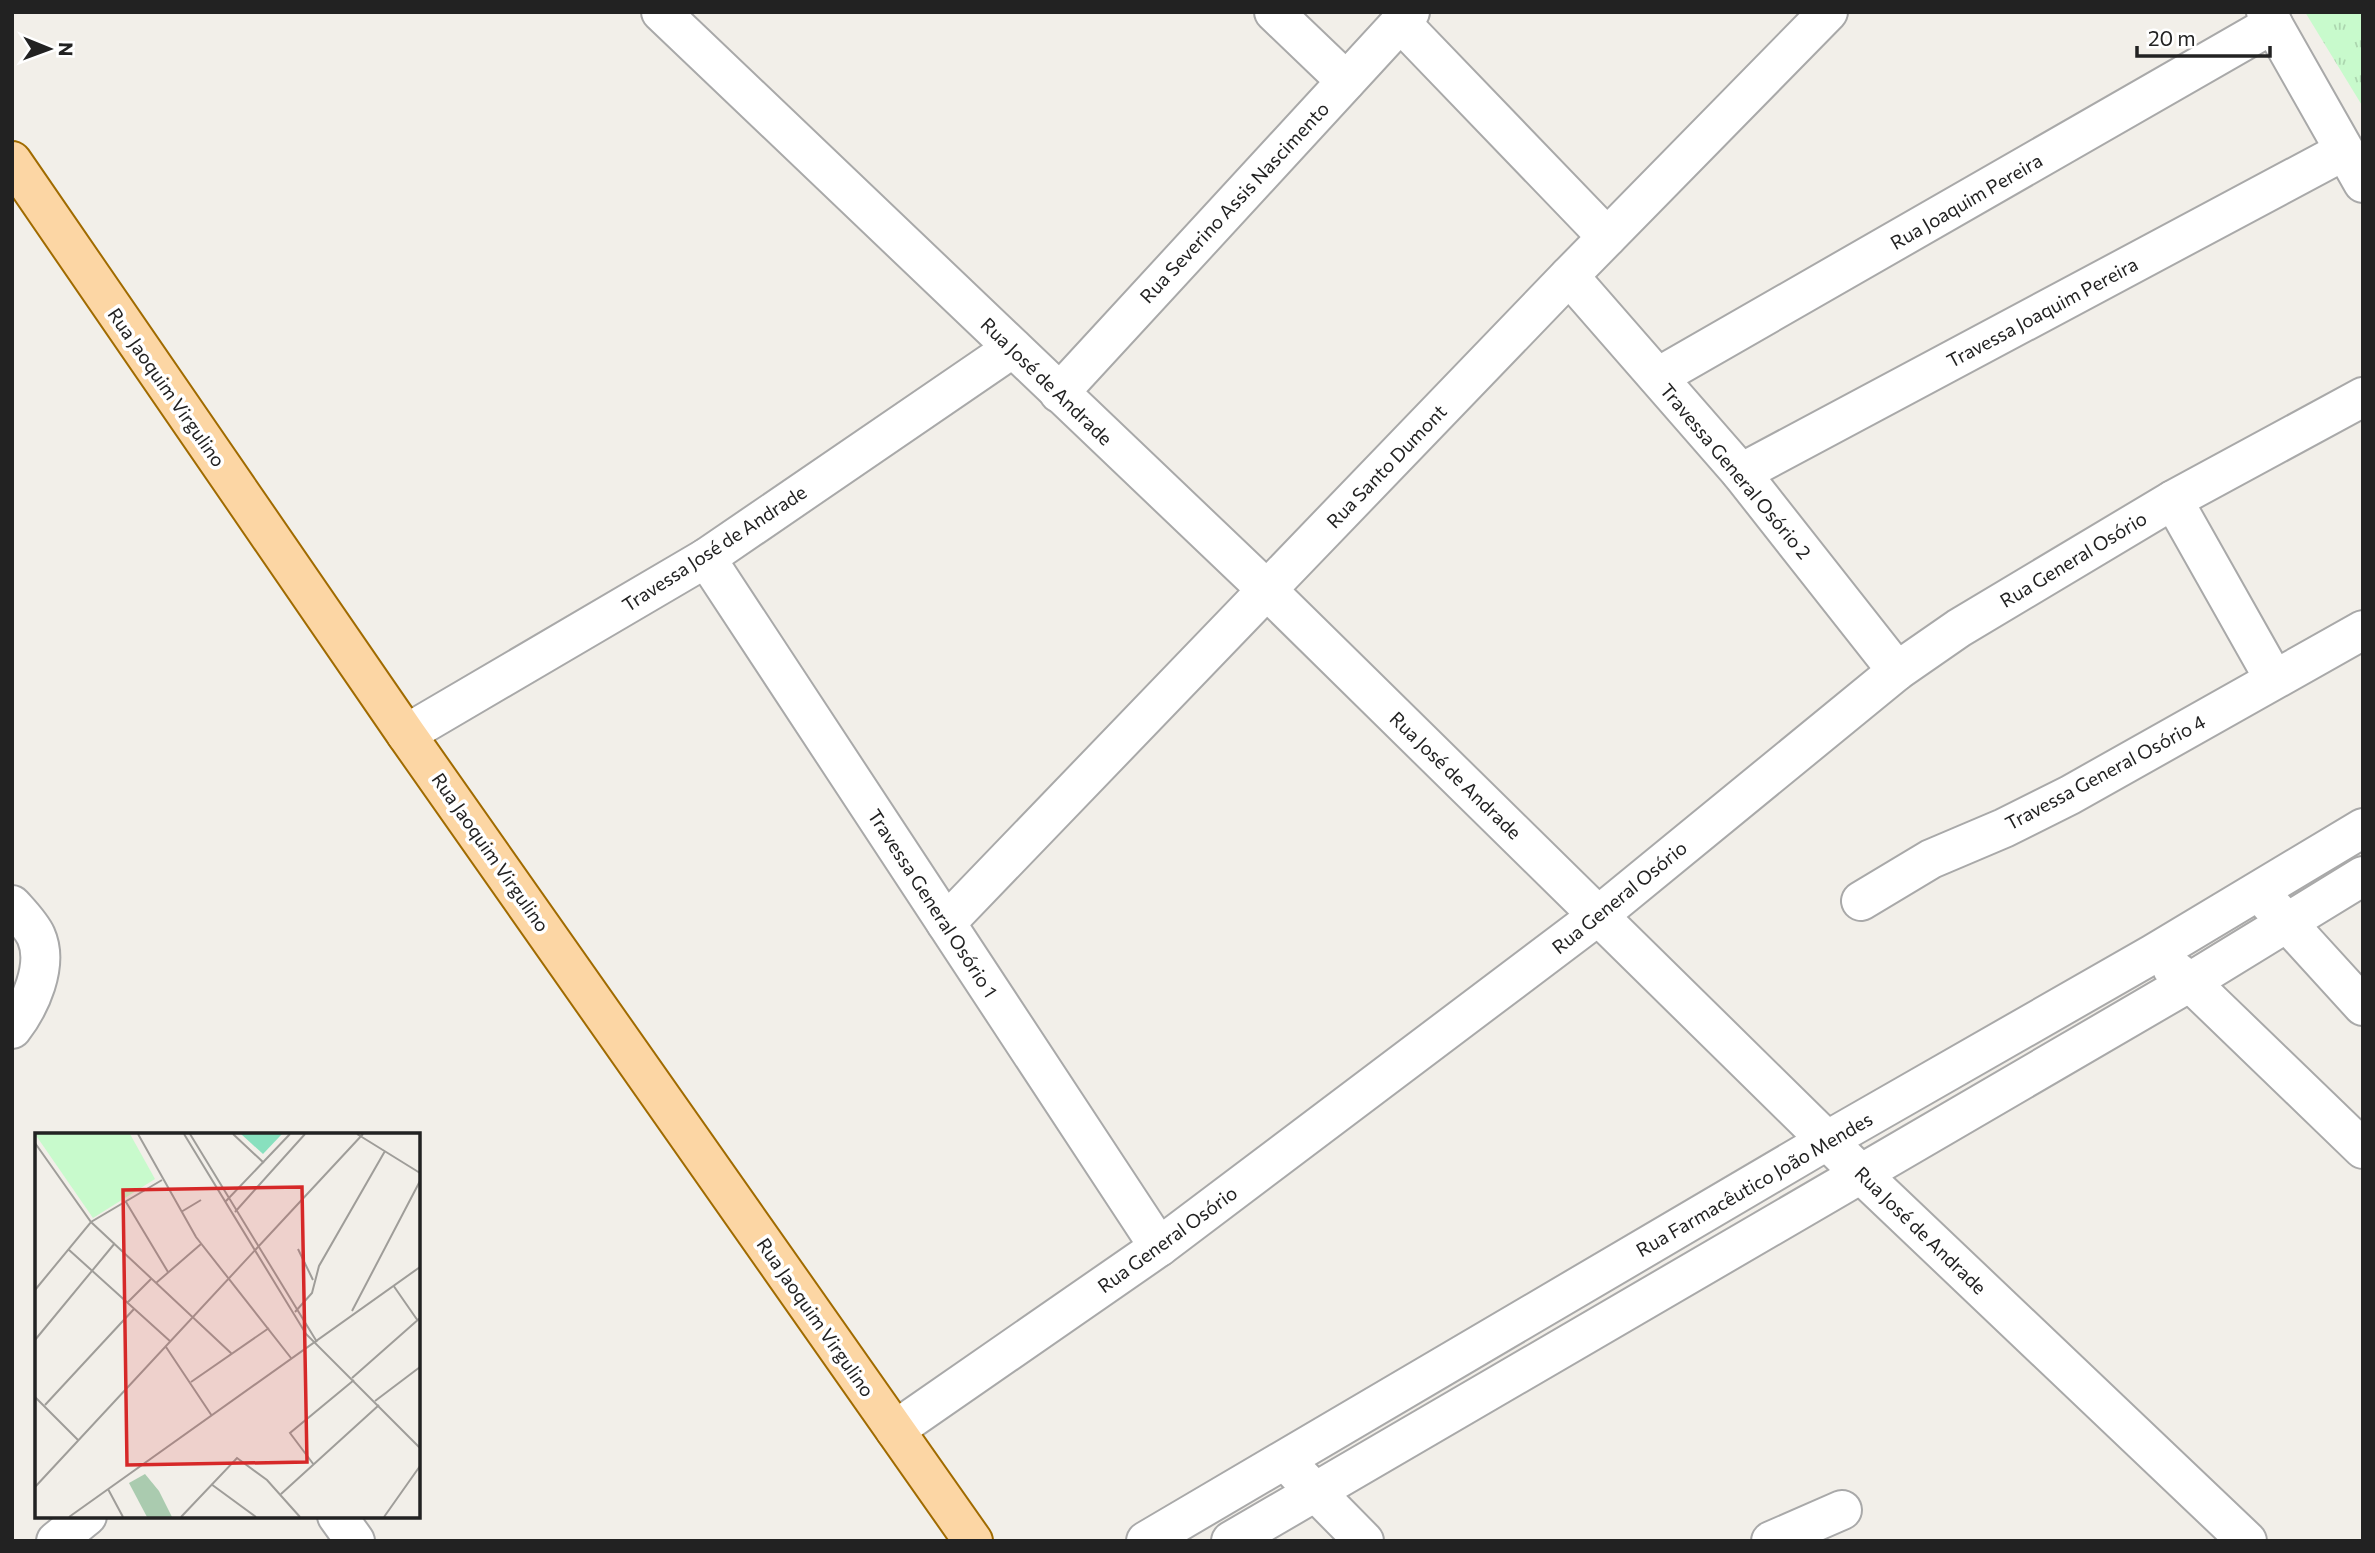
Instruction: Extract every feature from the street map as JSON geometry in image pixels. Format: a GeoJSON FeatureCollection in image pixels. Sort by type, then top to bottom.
{"type":"FeatureCollection","features":[{"type":"Feature","properties":{"kind":"main road","name":"Rua Jaoquim Virgulino"},"geometry":{"type":"LineString","coordinates":[[12,161],[406,734],[973,1541]]}},
{"type":"Feature","properties":{"kind":"street","name":"Rua José de Andrade"},"geometry":{"type":"LineString","coordinates":[[661,12],[1267,590],[1860,1173],[2247,1541]]}},
{"type":"Feature","properties":{"kind":"street"},"geometry":{"type":"LineString","coordinates":[[1274,12],[1346,81]]}},
{"type":"Feature","properties":{"kind":"street","name":"Rua Santo Dumont"},"geometry":{"type":"LineString","coordinates":[[946,923],[1569,276],[1828,12]]}},
{"type":"Feature","properties":{"kind":"street"},"geometry":{"type":"LineString","coordinates":[[1405,17],[1607,237]]}},
{"type":"Feature","properties":{"kind":"street","name":"Rua Severino Assis Nascimento"},"geometry":{"type":"LineString","coordinates":[[1059,393],[1405,17]]}},
{"type":"Feature","properties":{"kind":"street"},"geometry":{"type":"LineString","coordinates":[[2270,18],[2363,183]]}},
{"type":"Feature","properties":{"kind":"street","name":"Rua Joaquim Pereira"},"geometry":{"type":"LineString","coordinates":[[1658,377],[2270,18]]}},
{"type":"Feature","properties":{"kind":"street","name":"Travessa Joaquim Pereira"},"geometry":{"type":"LineString","coordinates":[[1741,473],[2344,150]]}},
{"type":"Feature","properties":{"kind":"street","name":"Travessa General Osório 2"},"geometry":{"type":"LineString","coordinates":[[1569,276],[1741,473],[1897,671]]}},
{"type":"Feature","properties":{"kind":"street","name":"Travessa José de Andrade"},"geometry":{"type":"LineString","coordinates":[[406,734],[706,558],[1013,348]]}},
{"type":"Feature","properties":{"kind":"street","name":"Rua General Osório"},"geometry":{"type":"LineString","coordinates":[[895,1430],[1159,1247],[1599,915],[1897,671],[1959,628],[2173,500],[2363,397]]}},
{"type":"Feature","properties":{"kind":"street"},"geometry":{"type":"LineString","coordinates":[[2173,500],[2274,679]]}},
{"type":"Feature","properties":{"kind":"street","name":"Travessa General Osório 1"},"geometry":{"type":"LineString","coordinates":[[706,558],[1159,1247]]}},
{"type":"Feature","properties":{"kind":"street","name":"Travessa General Osório 4"},"geometry":{"type":"LineString","coordinates":[[1861,901],[1931,859],[2004,828],[2070,795],[2363,630]]}},
{"type":"Feature","properties":{"kind":"street","name":"Rua Farmacêutico João Mendes"},"geometry":{"type":"LineString","coordinates":[[1146,1541],[1828,1140],[2153,954],[2363,828]]}},
{"type":"Feature","properties":{"kind":"street"},"geometry":{"type":"LineString","coordinates":[[1231,1541],[2190,982],[2363,876]]}},
{"type":"Feature","properties":{"kind":"street"},"geometry":{"type":"LineString","coordinates":[[2259,890],[2363,1006]]}},
{"type":"Feature","properties":{"kind":"street"},"geometry":{"type":"LineString","coordinates":[[12,905],[36,934],[40,951],[40,968],[34,987],[19,1021],[12,1029]]}},
{"type":"Feature","properties":{"kind":"street"},"geometry":{"type":"LineString","coordinates":[[2153,954],[2190,982],[2363,1149]]}},
{"type":"Feature","properties":{"kind":"street"},"geometry":{"type":"LineString","coordinates":[[1283,1459],[1364,1541]]}},
{"type":"Feature","properties":{"kind":"street"},"geometry":{"type":"LineString","coordinates":[[1771,1541],[1842,1510]]}},
{"type":"Feature","properties":{"kind":"street"},"geometry":{"type":"LineString","coordinates":[[56,1541],[85,1518]]}},
{"type":"Feature","properties":{"kind":"street"},"geometry":{"type":"LineString","coordinates":[[338,1518],[355,1541]]}},
{"type":"Feature","properties":{"kind":"green space"},"geometry":{"type":"Polygon","coordinates":[[[2305,12],[2363,12],[2363,107],[2305,12]]]}}]}
